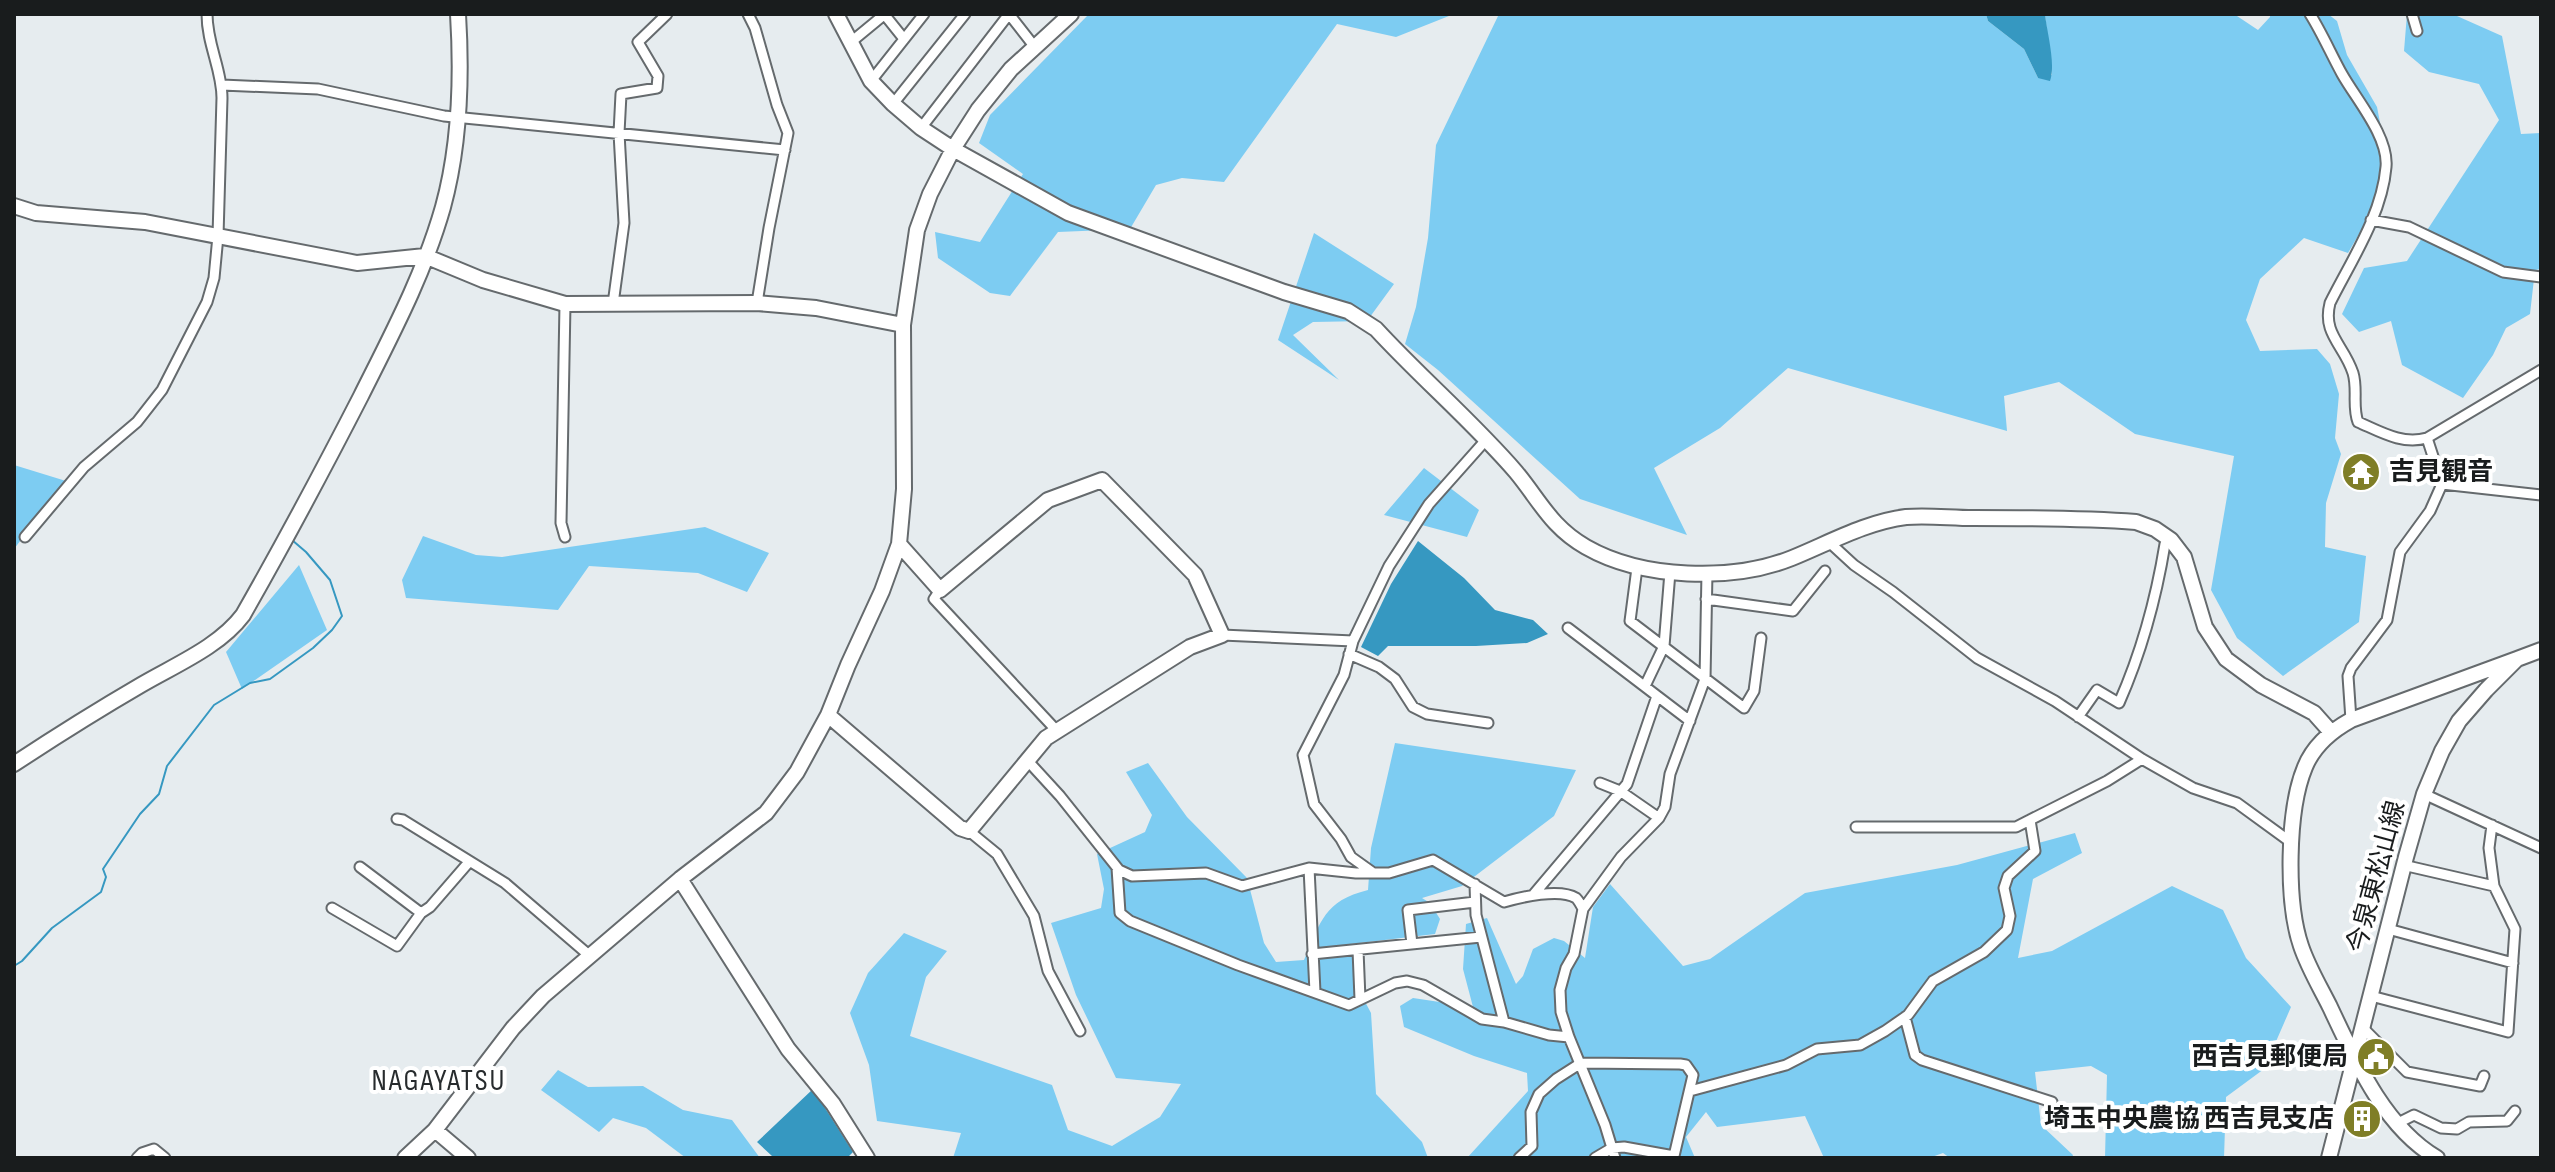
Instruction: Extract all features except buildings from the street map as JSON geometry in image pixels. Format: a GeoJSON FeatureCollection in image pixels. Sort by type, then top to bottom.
{"type":"FeatureCollection","features":[{"type":"Feature","properties":{"kind":"street"},"geometry":{"type":"LineString","coordinates":[[25,537],[84,467],[137,422],[162,390],[207,302],[214,278],[218,236],[222,85],[208,42],[207,14]]}},
{"type":"Feature","properties":{"kind":"street"},"geometry":{"type":"LineString","coordinates":[[14,764],[233,629],[256,593],[410,301],[443,207],[457,117],[458,14]]}},
{"type":"Feature","properties":{"kind":"street"},"geometry":{"type":"LineString","coordinates":[[613,304],[624,223],[619,133],[621,94],[657,88],[658,76],[638,42],[667,14]]}},
{"type":"Feature","properties":{"kind":"street"},"geometry":{"type":"LineString","coordinates":[[748,14],[788,133],[757,303]]}},
{"type":"Feature","properties":{"kind":"street"},"geometry":{"type":"LineString","coordinates":[[836,14],[871,81],[921,128],[953,149],[1068,213],[1284,292],[1348,311],[1376,329],[1517,473],[1543,510],[1564,532],[1585,547],[1637,568],[1707,572],[1744,570],[1788,559],[1868,526],[1906,517],[2136,522],[2155,529],[2171,540],[2184,557],[2205,627],[2226,659],[2261,685],[2314,713],[2330,731]]}},
{"type":"Feature","properties":{"kind":"street"},"geometry":{"type":"LineString","coordinates":[[851,42],[885,14],[904,39]]}},
{"type":"Feature","properties":{"kind":"street"},"geometry":{"type":"LineString","coordinates":[[871,81],[924,14]]}},
{"type":"Feature","properties":{"kind":"street"},"geometry":{"type":"LineString","coordinates":[[893,104],[965,14]]}},
{"type":"Feature","properties":{"kind":"street"},"geometry":{"type":"LineString","coordinates":[[921,128],[1009,14],[1034,46]]}},
{"type":"Feature","properties":{"kind":"street"},"geometry":{"type":"LineString","coordinates":[[2310,14],[2373,123],[2383,146],[2386,168],[2371,220],[2330,303],[2327,318],[2328,328],[2342,348],[2353,373],[2358,422],[2392,437],[2413,442],[2427,438],[2541,370]]}},
{"type":"Feature","properties":{"kind":"street"},"geometry":{"type":"LineString","coordinates":[[2412,14],[2417,31]]}},
{"type":"Feature","properties":{"kind":"street"},"geometry":{"type":"LineString","coordinates":[[405,1158],[435,1130],[513,1028],[543,996],[680,879],[772,807],[797,772],[828,715],[899,544],[904,489],[903,325],[917,230],[930,194],[978,110],[1011,69],[1062,17]]}},
{"type":"Feature","properties":{"kind":"street"},"geometry":{"type":"LineString","coordinates":[[222,85],[318,89],[457,117],[785,150]]}},
{"type":"Feature","properties":{"kind":"street"},"geometry":{"type":"LineString","coordinates":[[14,206],[36,213],[145,222],[357,263],[425,256],[483,280],[565,304],[757,303],[816,308],[903,325]]}},
{"type":"Feature","properties":{"kind":"street"},"geometry":{"type":"LineString","coordinates":[[2371,220],[2409,227],[2503,272],[2541,277]]}},
{"type":"Feature","properties":{"kind":"street"},"geometry":{"type":"LineString","coordinates":[[565,304],[561,523],[565,537]]}},
{"type":"Feature","properties":{"kind":"street"},"geometry":{"type":"LineString","coordinates":[[2351,720],[2348,676],[2351,668],[2387,620],[2400,552],[2430,511],[2442,484],[2427,438]]}},
{"type":"Feature","properties":{"kind":"street"},"geometry":{"type":"LineString","coordinates":[[1372,872],[1351,857],[1314,804],[1303,755],[1344,675],[1353,641],[1389,566],[1429,504],[1485,441]]}},
{"type":"Feature","properties":{"kind":"street"},"geometry":{"type":"LineString","coordinates":[[1057,731],[934,599],[940,590],[1048,500],[1102,480],[1195,575],[1222,635]]}},
{"type":"Feature","properties":{"kind":"street"},"geometry":{"type":"LineString","coordinates":[[2442,484],[2541,495]]}},
{"type":"Feature","properties":{"kind":"street"},"geometry":{"type":"LineString","coordinates":[[2078,717],[2097,690],[2119,703],[2139,659],[2158,586],[2165,544],[2171,540]]}},
{"type":"Feature","properties":{"kind":"street"},"geometry":{"type":"LineString","coordinates":[[1829,542],[1854,565],[1977,658],[2055,701],[2142,759],[2193,788],[2237,803],[2292,843]]}},
{"type":"Feature","properties":{"kind":"street"},"geometry":{"type":"LineString","coordinates":[[899,544],[940,590]]}},
{"type":"Feature","properties":{"kind":"street"},"geometry":{"type":"LineString","coordinates":[[1637,568],[1630,621],[1744,708],[1754,691],[1761,638]]}},
{"type":"Feature","properties":{"kind":"street"},"geometry":{"type":"LineString","coordinates":[[1706,599],[1793,611],[1825,571]]}},
{"type":"Feature","properties":{"kind":"street"},"geometry":{"type":"LineString","coordinates":[[1645,686],[1664,646],[1670,572]]}},
{"type":"Feature","properties":{"kind":"street"},"geometry":{"type":"LineString","coordinates":[[1614,1153],[1569,1037],[1561,1012],[1560,990],[1574,954],[1583,909],[1621,857],[1659,818],[1665,807],[1670,774],[1705,679],[1707,572]]}},
{"type":"Feature","properties":{"kind":"street"},"geometry":{"type":"LineString","coordinates":[[1568,628],[1690,721]]}},
{"type":"Feature","properties":{"kind":"street"},"geometry":{"type":"LineString","coordinates":[[969,831],[1046,738],[1190,647],[1222,635],[1353,641]]}},
{"type":"Feature","properties":{"kind":"street","name":"今泉東松山線"},"geometry":{"type":"LineString","coordinates":[[2329,1158],[2424,794],[2459,721],[2517,659],[2541,650]]}},
{"type":"Feature","properties":{"kind":"street"},"geometry":{"type":"LineString","coordinates":[[1349,654],[1379,667],[1395,679],[1413,707],[1427,714],[1488,723]]}},
{"type":"Feature","properties":{"kind":"street"},"geometry":{"type":"LineString","coordinates":[[2434,1157],[2421,1149],[2369,1085],[2301,946],[2290,895],[2292,843],[2300,783],[2306,764],[2330,731],[2351,720],[2517,659]]}},
{"type":"Feature","properties":{"kind":"street"},"geometry":{"type":"LineString","coordinates":[[1534,894],[1627,784],[1657,696]]}},
{"type":"Feature","properties":{"kind":"street"},"geometry":{"type":"LineString","coordinates":[[828,715],[960,828],[969,831],[997,854],[1034,916],[1048,971],[1080,1031]]}},
{"type":"Feature","properties":{"kind":"street"},"geometry":{"type":"LineString","coordinates":[[1856,827],[2016,827],[2107,781],[2142,759]]}},
{"type":"Feature","properties":{"kind":"street"},"geometry":{"type":"LineString","coordinates":[[1027,760],[1117,868],[1132,876],[1206,873],[1242,886],[1309,868],[1389,873],[1433,860],[1504,902],[1534,894],[1576,898],[1583,909]]}},
{"type":"Feature","properties":{"kind":"street"},"geometry":{"type":"LineString","coordinates":[[1600,783],[1620,791],[1659,818]]}},
{"type":"Feature","properties":{"kind":"street"},"geometry":{"type":"LineString","coordinates":[[2424,794],[2541,848]]}},
{"type":"Feature","properties":{"kind":"street"},"geometry":{"type":"LineString","coordinates":[[397,819],[505,883],[590,956]]}},
{"type":"Feature","properties":{"kind":"street"},"geometry":{"type":"LineString","coordinates":[[1690,1091],[1786,1065],[1817,1049],[1860,1045],[1905,1017],[1933,981],[1984,952],[2007,930],[2010,916],[2004,888],[2008,876],[2035,851],[2030,820]]}},
{"type":"Feature","properties":{"kind":"street"},"geometry":{"type":"LineString","coordinates":[[2371,996],[2508,1032],[2515,929],[2494,886],[2489,848],[2492,825]]}},
{"type":"Feature","properties":{"kind":"street"},"geometry":{"type":"LineString","coordinates":[[332,908],[397,946],[421,913],[430,907],[469,862]]}},
{"type":"Feature","properties":{"kind":"street"},"geometry":{"type":"LineString","coordinates":[[2403,865],[2494,886]]}},
{"type":"Feature","properties":{"kind":"street"},"geometry":{"type":"LineString","coordinates":[[360,867],[421,913]]}},
{"type":"Feature","properties":{"kind":"street"},"geometry":{"type":"LineString","coordinates":[[1117,868],[1120,913],[1130,921],[1238,965],[1349,1005],[1395,983],[1407,981],[1423,985],[1482,1019],[1569,1037]]}},
{"type":"Feature","properties":{"kind":"street"},"geometry":{"type":"LineString","coordinates":[[1309,868],[1315,992]]}},
{"type":"Feature","properties":{"kind":"street"},"geometry":{"type":"LineString","coordinates":[[680,879],[788,1049],[833,1104],[863,1157]]}},
{"type":"Feature","properties":{"kind":"street"},"geometry":{"type":"LineString","coordinates":[[1475,884],[1476,915],[1504,1022]]}},
{"type":"Feature","properties":{"kind":"street"},"geometry":{"type":"LineString","coordinates":[[1412,944],[1408,910],[1475,902]]}},
{"type":"Feature","properties":{"kind":"street"},"geometry":{"type":"LineString","coordinates":[[2388,929],[2513,963]]}},
{"type":"Feature","properties":{"kind":"street"},"geometry":{"type":"LineString","coordinates":[[1312,954],[1481,937]]}},
{"type":"Feature","properties":{"kind":"street"},"geometry":{"type":"LineString","coordinates":[[1358,950],[1360,999]]}},
{"type":"Feature","properties":{"kind":"street"},"geometry":{"type":"LineString","coordinates":[[1905,1017],[1915,1055],[1922,1060],[2052,1102]]}},
{"type":"Feature","properties":{"kind":"street"},"geometry":{"type":"LineString","coordinates":[[2363,1028],[2407,1072],[2480,1086],[2484,1076]]}},
{"type":"Feature","properties":{"kind":"street"},"geometry":{"type":"LineString","coordinates":[[1519,1158],[1532,1146],[1531,1112],[1539,1094],[1581,1063],[1686,1065],[1693,1075],[1672,1157],[1624,1147],[1595,1158]]}},
{"type":"Feature","properties":{"kind":"street"},"geometry":{"type":"LineString","coordinates":[[2398,1123],[2414,1115],[2441,1128],[2457,1129],[2469,1122],[2507,1121],[2515,1111]]}},
{"type":"Feature","properties":{"kind":"street"},"geometry":{"type":"LineString","coordinates":[[435,1130],[468,1158]]}},
{"type":"Feature","properties":{"kind":"street"},"geometry":{"type":"LineString","coordinates":[[137,1158],[154,1149],[165,1158]]}},
{"type":"Feature","properties":{"kind":"shaded area"},"geometry":{"type":"Polygon","coordinates":[[[1089,14],[1454,14],[1396,37],[1337,24],[1224,182],[1182,178],[1156,185],[1130,229],[1058,232],[1010,296],[990,293],[938,258],[935,232],[980,242],[1023,174],[979,143],[990,115],[1089,14]]]}},
{"type":"Feature","properties":{"kind":"shaded area"},"geometry":{"type":"Polygon","coordinates":[[[1499,14],[1986,14],[1988,21],[2024,49],[2038,78],[2052,75],[2045,14],[2234,14],[2258,30],[2270,14],[2328,14],[2337,21],[2347,55],[2377,107],[2391,179],[2348,253],[2304,238],[2260,279],[2246,320],[2260,351],[2317,349],[2330,364],[2339,394],[2335,438],[2341,454],[2326,503],[2325,547],[2366,556],[2359,622],[2283,676],[2237,638],[2211,590],[2234,456],[2135,434],[2059,382],[2004,396],[2007,431],[1788,368],[1720,428],[1654,468],[1687,535],[1580,499],[1438,370],[1405,344],[1416,307],[1428,238],[1436,145],[1499,14]]]}},
{"type":"Feature","properties":{"kind":"shaded area"},"geometry":{"type":"Polygon","coordinates":[[[1986,14],[2045,14],[2052,57],[2050,81],[2038,78],[2024,49],[1988,21],[1986,14]]]}},
{"type":"Feature","properties":{"kind":"shaded area"},"geometry":{"type":"Polygon","coordinates":[[[2407,14],[2457,14],[2502,36],[2521,134],[2541,133],[2541,269],[2535,270],[2530,314],[2506,328],[2493,355],[2463,398],[2402,365],[2391,321],[2359,332],[2342,314],[2364,268],[2407,261],[2499,120],[2479,84],[2429,72],[2404,51],[2407,14]]]}},
{"type":"Feature","properties":{"kind":"shaded area"},"geometry":{"type":"Polygon","coordinates":[[[1314,233],[1394,284],[1367,321],[1313,322],[1293,335],[1339,380],[1278,340],[1314,233]]]}},
{"type":"Feature","properties":{"kind":"shaded area"},"geometry":{"type":"Polygon","coordinates":[[[14,465],[66,481],[14,549],[14,465]]]}},
{"type":"Feature","properties":{"kind":"shaded area"},"geometry":{"type":"Polygon","coordinates":[[[1424,468],[1479,510],[1467,537],[1384,515],[1424,468]]]}},
{"type":"Feature","properties":{"kind":"shaded area"},"geometry":{"type":"Polygon","coordinates":[[[705,527],[769,553],[747,592],[698,573],[589,566],[558,610],[406,598],[402,580],[423,536],[476,555],[502,557],[705,527]]]}},
{"type":"Feature","properties":{"kind":"shaded area"},"geometry":{"type":"Polygon","coordinates":[[[1418,541],[1464,578],[1495,610],[1533,620],[1548,634],[1527,643],[1388,646],[1378,656],[1361,647],[1391,584],[1418,541]]]}},
{"type":"Feature","properties":{"kind":"shaded area"},"geometry":{"type":"Polygon","coordinates":[[[299,565],[327,630],[242,689],[226,652],[299,565]]]}},
{"type":"Feature","properties":{"kind":"shaded area"},"geometry":{"type":"Polygon","coordinates":[[[1395,743],[1576,770],[1554,816],[1462,886],[1422,898],[1430,903],[1440,919],[1435,934],[1351,944],[1354,981],[1371,1013],[1376,1094],[1422,1142],[1428,1158],[953,1158],[961,1133],[877,1121],[869,1065],[850,1013],[868,973],[904,933],[947,951],[926,977],[910,1036],[1052,1085],[1068,1130],[1112,1146],[1160,1117],[1181,1084],[1116,1078],[1076,995],[1051,923],[1101,908],[1104,889],[1097,854],[1145,832],[1152,815],[1126,772],[1148,763],[1187,817],[1247,878],[1264,943],[1276,962],[1304,960],[1326,914],[1342,900],[1368,890],[1371,848],[1395,743]]]}},
{"type":"Feature","properties":{"kind":"shaded area"},"geometry":{"type":"Polygon","coordinates":[[[2075,833],[2082,853],[2033,879],[2018,958],[2052,951],[2172,886],[2223,910],[2246,958],[2291,1007],[2264,1069],[2226,1097],[2224,1158],[2105,1158],[2107,1075],[2091,1066],[2035,1072],[2041,1125],[2073,1155],[2072,1158],[1950,1158],[1943,1153],[1929,1158],[1824,1158],[1805,1116],[1717,1127],[1706,1112],[1686,1137],[1695,1158],[1467,1158],[1528,1091],[1527,1073],[1474,1056],[1404,1027],[1400,1006],[1413,998],[1473,1007],[1463,969],[1466,924],[1487,918],[1516,984],[1523,976],[1533,949],[1554,938],[1564,941],[1585,958],[1593,907],[1610,884],[1683,966],[1710,959],[1805,893],[1957,865],[2075,833]]]}},
{"type":"Feature","properties":{"kind":"shaded area"},"geometry":{"type":"Polygon","coordinates":[[[558,1070],[588,1087],[643,1086],[683,1110],[732,1120],[760,1158],[686,1158],[646,1128],[613,1118],[599,1132],[541,1090],[558,1070]]]}},
{"type":"Feature","properties":{"kind":"shaded area"},"geometry":{"type":"Polygon","coordinates":[[[813,1089],[853,1152],[847,1158],[771,1158],[757,1142],[813,1089]]]}},
{"type":"Feature","properties":{"kind":"waterway"},"geometry":{"type":"LineString","coordinates":[[14,966],[52,928],[101,892],[106,877],[103,869],[140,814],[159,794],[167,766],[214,705],[250,683],[270,679],[313,648],[342,616],[330,580],[292,540]]}},
{"type":"Feature","properties":{"kind":"place","name":"吉見観音"},"geometry":{"type":"Point","coordinates":[2361,472]}},
{"type":"Feature","properties":{"kind":"place","name":"西吉見郵便局"},"geometry":{"type":"Point","coordinates":[2376,1057]}},
{"type":"Feature","properties":{"kind":"place","name":"埼玉中央農協 西吉見支店"},"geometry":{"type":"Point","coordinates":[2362,1119]}},
{"type":"Feature","properties":{"kind":"district","name":"NAGAYATSU"},"geometry":{"type":"Point","coordinates":[439,1081]}}]}
